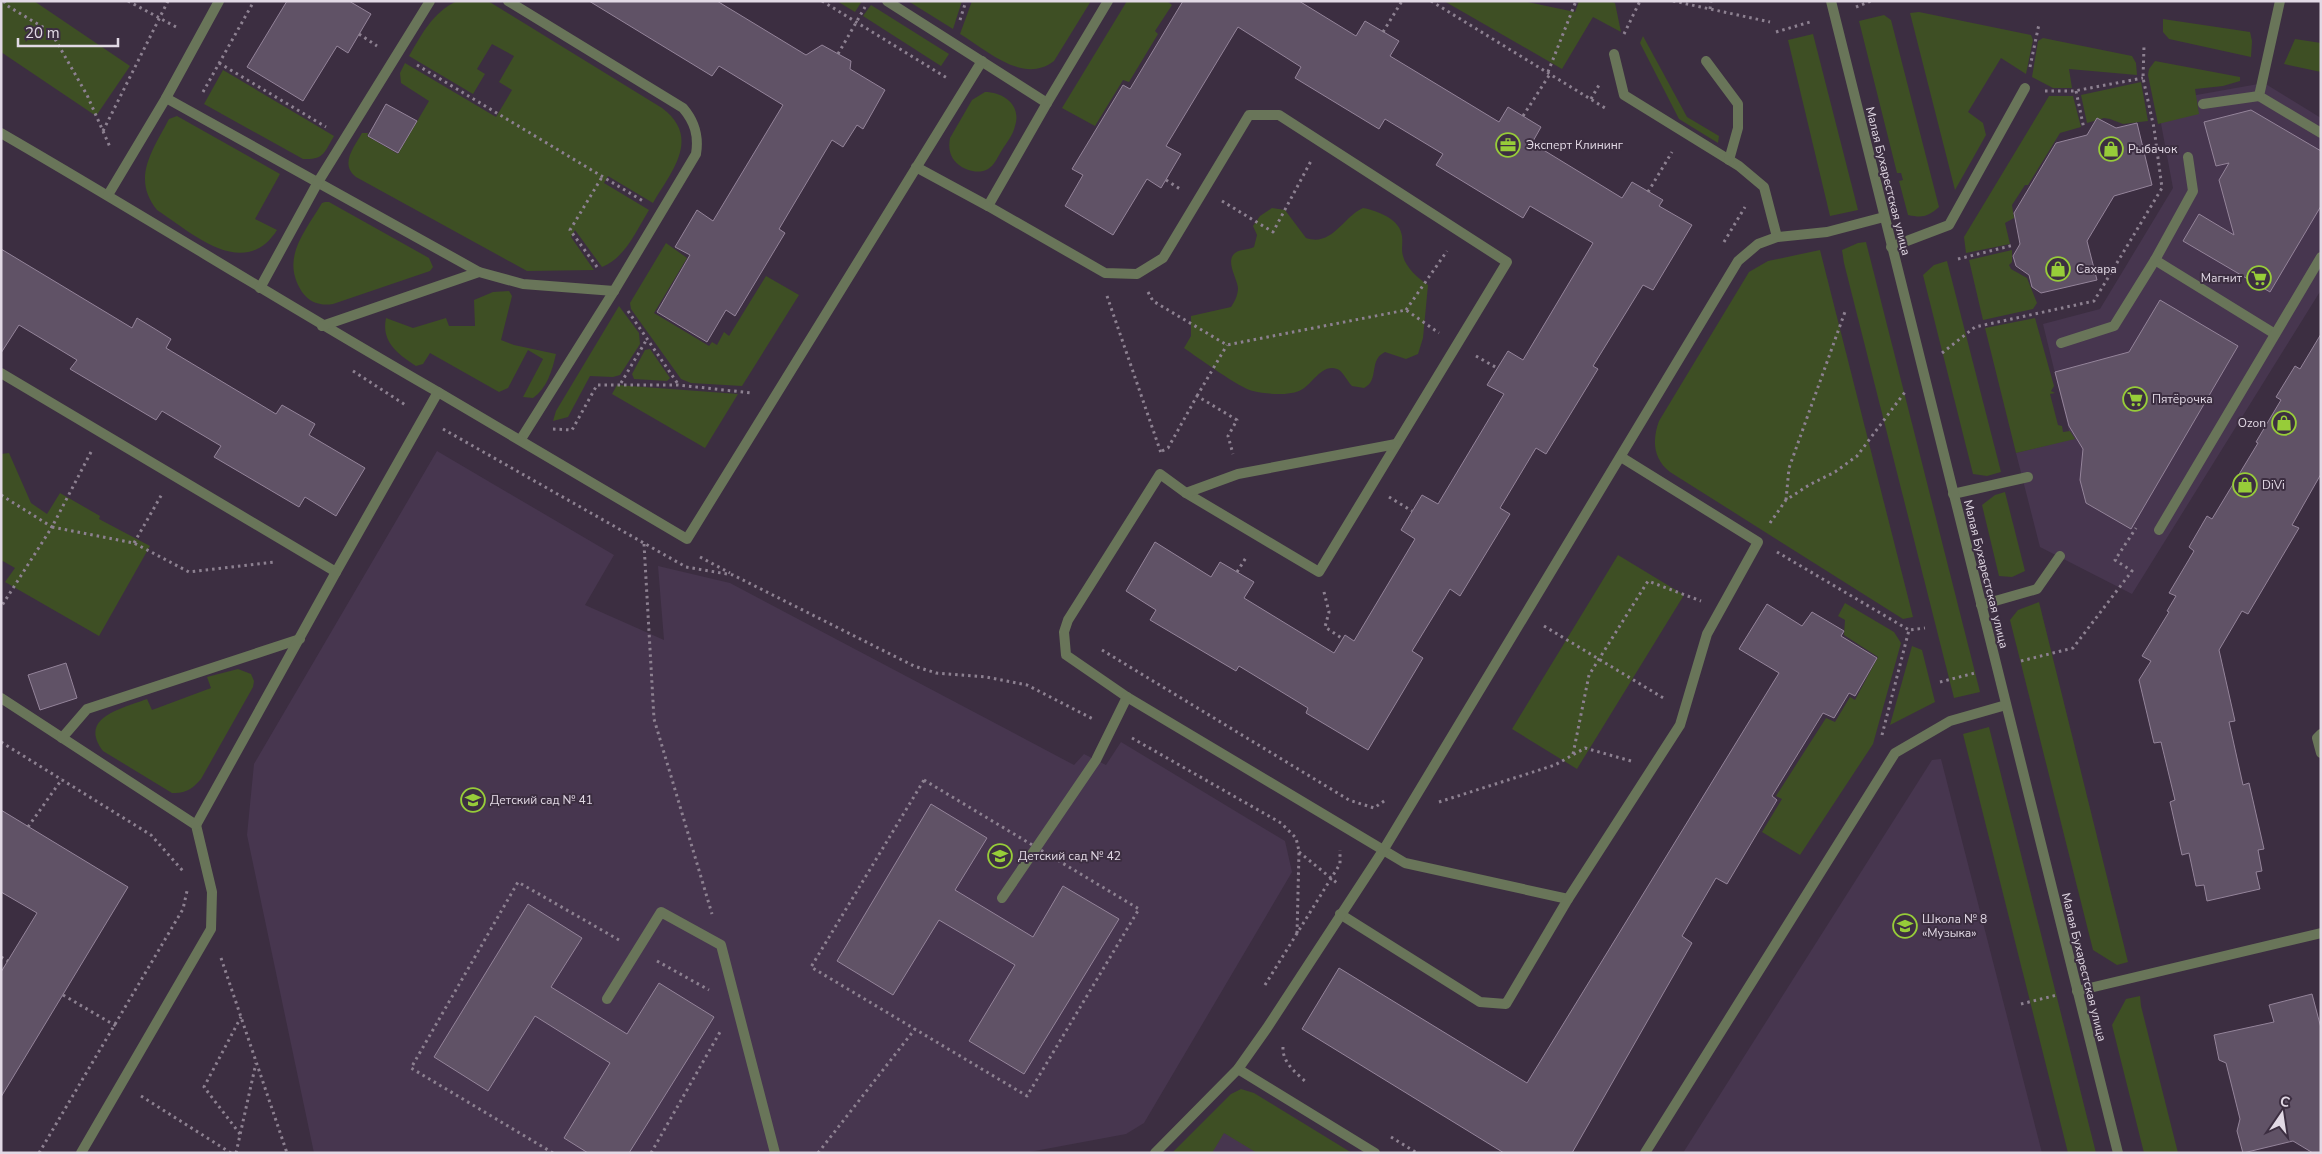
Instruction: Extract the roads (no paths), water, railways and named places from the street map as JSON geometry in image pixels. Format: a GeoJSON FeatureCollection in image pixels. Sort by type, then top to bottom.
{"type":"FeatureCollection","features":[{"type":"Feature","properties":{"kind":"street"},"geometry":{"type":"LineString","coordinates":[[108,195],[166,98],[219,1]]}},
{"type":"Feature","properties":{"kind":"street"},"geometry":{"type":"LineString","coordinates":[[260,288],[318,182],[430,1]]}},
{"type":"Feature","properties":{"kind":"street"},"geometry":{"type":"LineString","coordinates":[[508,1],[683,108],[690,116],[697,135],[696,154],[614,291],[521,439]]}},
{"type":"Feature","properties":{"kind":"street"},"geometry":{"type":"LineString","coordinates":[[887,1],[1046,103]]}},
{"type":"Feature","properties":{"kind":"street"},"geometry":{"type":"LineString","coordinates":[[988,206],[1046,103],[1108,1]]}},
{"type":"Feature","properties":{"kind":"street","name":"Малая Бухарестская улица"},"geometry":{"type":"LineString","coordinates":[[1831,1],[2118,1153]]}},
{"type":"Feature","properties":{"kind":"street"},"geometry":{"type":"LineString","coordinates":[[2259,96],[2280,1]]}},
{"type":"Feature","properties":{"kind":"street"},"geometry":{"type":"LineString","coordinates":[[1614,54],[1624,95],[1739,166],[1764,187],[1777,237]]}},
{"type":"Feature","properties":{"kind":"street"},"geometry":{"type":"LineString","coordinates":[[1,133],[108,195],[322,326],[521,439],[687,538],[982,61]]}},
{"type":"Feature","properties":{"kind":"street"},"geometry":{"type":"LineString","coordinates":[[1706,61],[1738,104],[1738,128],[1729,160]]}},
{"type":"Feature","properties":{"kind":"street"},"geometry":{"type":"LineString","coordinates":[[1891,247],[1949,225],[2025,88]]}},
{"type":"Feature","properties":{"kind":"street"},"geometry":{"type":"LineString","coordinates":[[2203,104],[2259,96],[2321,133]]}},
{"type":"Feature","properties":{"kind":"street"},"geometry":{"type":"LineString","coordinates":[[166,98],[479,272],[523,284],[614,291]]}},
{"type":"Feature","properties":{"kind":"street"},"geometry":{"type":"LineString","coordinates":[[916,167],[1105,273],[1137,274],[1163,258],[1249,115],[1279,115],[1507,262],[1319,572],[1186,493],[1160,474],[1068,620],[1064,632],[1066,655],[1127,697],[1350,828],[1405,863],[1568,899]]}},
{"type":"Feature","properties":{"kind":"street"},"geometry":{"type":"LineString","coordinates":[[2061,343],[2114,326],[2155,260],[2193,191],[2188,156]]}},
{"type":"Feature","properties":{"kind":"street"},"geometry":{"type":"LineString","coordinates":[[1155,1153],[1238,1068],[1267,1028],[1384,849],[1738,261],[1758,244],[1777,237],[1827,232],[1884,217]]}},
{"type":"Feature","properties":{"kind":"street"},"geometry":{"type":"LineString","coordinates":[[2160,530],[2321,257]]}},
{"type":"Feature","properties":{"kind":"street"},"geometry":{"type":"LineString","coordinates":[[2155,260],[2275,334]]}},
{"type":"Feature","properties":{"kind":"street"},"geometry":{"type":"LineString","coordinates":[[322,326],[479,272]]}},
{"type":"Feature","properties":{"kind":"street"},"geometry":{"type":"LineString","coordinates":[[1,373],[336,572]]}},
{"type":"Feature","properties":{"kind":"street"},"geometry":{"type":"LineString","coordinates":[[81,1153],[212,929],[212,892],[196,825],[438,392]]}},
{"type":"Feature","properties":{"kind":"street"},"geometry":{"type":"LineString","coordinates":[[1186,493],[1238,474],[1396,444]]}},
{"type":"Feature","properties":{"kind":"street"},"geometry":{"type":"LineString","coordinates":[[1340,914],[1480,1002],[1506,1004],[1568,899],[1680,725],[1707,634],[1758,542],[1621,457]]}},
{"type":"Feature","properties":{"kind":"street"},"geometry":{"type":"LineString","coordinates":[[1953,494],[2028,477]]}},
{"type":"Feature","properties":{"kind":"street"},"geometry":{"type":"LineString","coordinates":[[1981,606],[2037,589],[2060,556]]}},
{"type":"Feature","properties":{"kind":"street"},"geometry":{"type":"LineString","coordinates":[[62,738],[87,709],[300,639]]}},
{"type":"Feature","properties":{"kind":"street"},"geometry":{"type":"LineString","coordinates":[[1002,898],[1096,760],[1127,697]]}},
{"type":"Feature","properties":{"kind":"street"},"geometry":{"type":"LineString","coordinates":[[1,698],[196,825]]}},
{"type":"Feature","properties":{"kind":"street"},"geometry":{"type":"LineString","coordinates":[[1645,1153],[1895,753],[1950,721],[2006,705]]}},
{"type":"Feature","properties":{"kind":"street"},"geometry":{"type":"LineString","coordinates":[[2321,734],[2317,738],[2321,753]]}},
{"type":"Feature","properties":{"kind":"street"},"geometry":{"type":"LineString","coordinates":[[607,999],[661,912],[721,945],[735,1005],[775,1153]]}},
{"type":"Feature","properties":{"kind":"street"},"geometry":{"type":"LineString","coordinates":[[2077,991],[2321,933]]}},
{"type":"Feature","properties":{"kind":"street"},"geometry":{"type":"LineString","coordinates":[[1238,1068],[1375,1153]]}},
{"type":"Feature","properties":{"kind":"place","name":"Эксперт Клининг"},"geometry":{"type":"Point","coordinates":[1508,145]}},
{"type":"Feature","properties":{"kind":"place","name":"Рыбачок"},"geometry":{"type":"Point","coordinates":[2111,149]}},
{"type":"Feature","properties":{"kind":"place","name":"Сахара"},"geometry":{"type":"Point","coordinates":[2058,269]}},
{"type":"Feature","properties":{"kind":"place","name":"Магнит"},"geometry":{"type":"Point","coordinates":[2259,278]}},
{"type":"Feature","properties":{"kind":"place","name":"Пятёрочка"},"geometry":{"type":"Point","coordinates":[2135,399]}},
{"type":"Feature","properties":{"kind":"place","name":"Ozon"},"geometry":{"type":"Point","coordinates":[2284,423]}},
{"type":"Feature","properties":{"kind":"place","name":"DiVi"},"geometry":{"type":"Point","coordinates":[2245,485]}},
{"type":"Feature","properties":{"kind":"place","name":"Детский сад № 41"},"geometry":{"type":"Point","coordinates":[473,800]}},
{"type":"Feature","properties":{"kind":"place","name":"Детский сад № 42"},"geometry":{"type":"Point","coordinates":[1000,856]}},
{"type":"Feature","properties":{"kind":"place","name":"Школа № 8 «Музыка»"},"geometry":{"type":"Point","coordinates":[1905,926]}}]}
